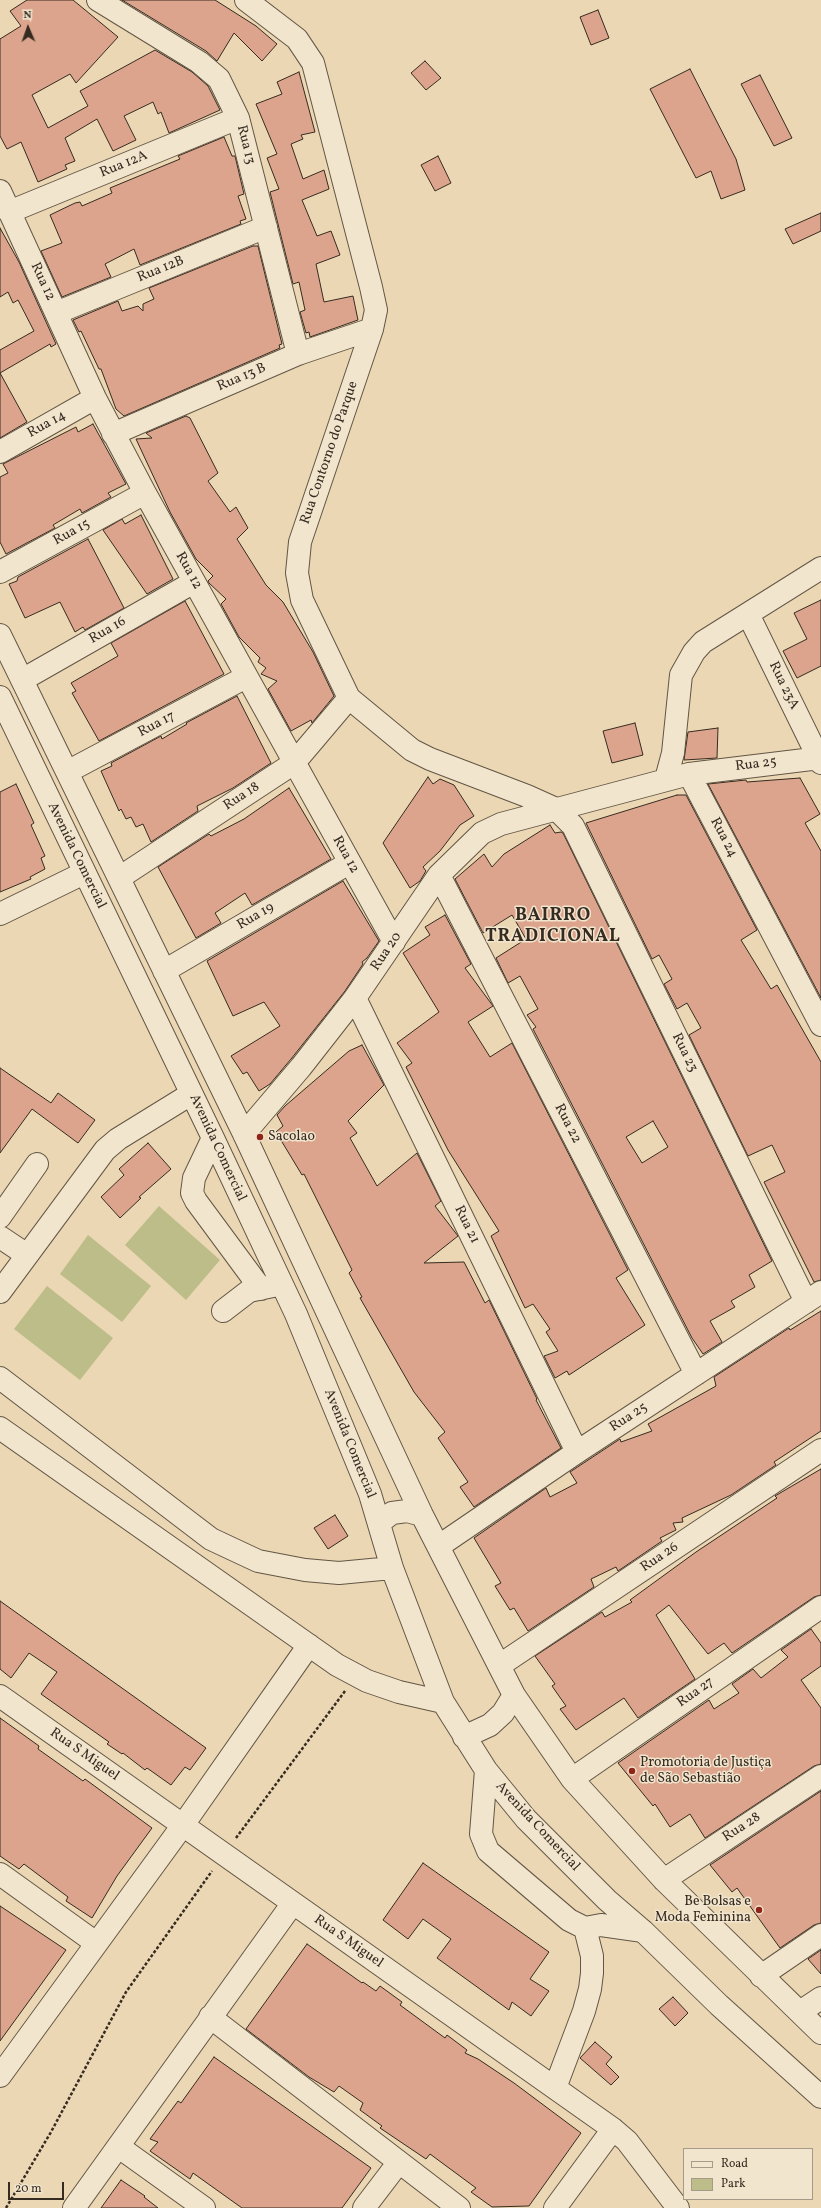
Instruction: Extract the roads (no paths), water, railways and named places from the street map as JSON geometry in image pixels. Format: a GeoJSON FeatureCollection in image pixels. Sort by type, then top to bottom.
{"type":"FeatureCollection","features":[{"type":"Feature","properties":{"kind":"street","name":"Rua 13"},"geometry":{"type":"LineString","coordinates":[[98,0],[199,62],[219,79],[238,118],[298,354]]}},
{"type":"Feature","properties":{"kind":"street","name":"Rua Contorno do Parque"},"geometry":{"type":"LineString","coordinates":[[246,0],[297,39],[312,63],[372,287],[376,310],[372,329],[300,542],[297,573],[302,600],[349,698],[412,750],[430,759],[527,796],[556,809]]}},
{"type":"Feature","properties":{"kind":"street","name":"Rua 12A"},"geometry":{"type":"LineString","coordinates":[[9,212],[238,118]]}},
{"type":"Feature","properties":{"kind":"street","name":"Rua 12"},"geometry":{"type":"LineString","coordinates":[[0,191],[113,434],[394,942]]}},
{"type":"Feature","properties":{"kind":"street","name":"Rua 12B"},"geometry":{"type":"LineString","coordinates":[[56,313],[266,227]]}},
{"type":"Feature","properties":{"kind":"street","name":"Rua 13 B"},"geometry":{"type":"LineString","coordinates":[[113,434],[298,354],[372,329]]}},
{"type":"Feature","properties":{"kind":"street","name":"Rua 14"},"geometry":{"type":"LineString","coordinates":[[0,452],[95,398]]}},
{"type":"Feature","properties":{"kind":"street","name":"Rua 15"},"geometry":{"type":"LineString","coordinates":[[0,572],[145,493]]}},
{"type":"Feature","properties":{"kind":"street"},"geometry":{"type":"LineString","coordinates":[[666,779],[674,743],[681,674],[694,652],[703,642],[821,568]]}},
{"type":"Feature","properties":{"kind":"street","name":"Rua 16"},"geometry":{"type":"LineString","coordinates":[[22,680],[194,582]]}},
{"type":"Feature","properties":{"kind":"street","name":"Rua 23A"},"geometry":{"type":"LineString","coordinates":[[748,614],[820,759]]}},
{"type":"Feature","properties":{"kind":"street","name":"Avenida Comercial"},"geometry":{"type":"LineString","coordinates":[[0,635],[244,1134],[422,1515],[514,1695],[572,1779],[664,1880],[821,2033]]}},
{"type":"Feature","properties":{"kind":"street","name":"Rua 17"},"geometry":{"type":"LineString","coordinates":[[67,772],[246,676]]}},
{"type":"Feature","properties":{"kind":"street","name":"Avenida Comercial"},"geometry":{"type":"LineString","coordinates":[[0,697],[213,1138],[271,1287],[296,1314],[370,1494],[392,1568],[443,1702],[486,1770],[526,1819],[606,1900],[643,1931],[719,2005],[821,2097]]}},
{"type":"Feature","properties":{"kind":"street","name":"Rua 18"},"geometry":{"type":"LineString","coordinates":[[119,878],[294,763],[349,698]]}},
{"type":"Feature","properties":{"kind":"street","name":"Rua 25"},"geometry":{"type":"LineString","coordinates":[[689,774],[820,759]]}},
{"type":"Feature","properties":{"kind":"street"},"geometry":{"type":"LineString","coordinates":[[556,809],[689,774]]}},
{"type":"Feature","properties":{"kind":"street","name":"Rua 24"},"geometry":{"type":"LineString","coordinates":[[689,774],[821,1025]]}},
{"type":"Feature","properties":{"kind":"street","name":"Rua 20"},"geometry":{"type":"LineString","coordinates":[[244,1134],[301,1067],[355,998],[439,875],[482,833],[501,824],[556,809]]}},
{"type":"Feature","properties":{"kind":"street","name":"Rua 23"},"geometry":{"type":"LineString","coordinates":[[556,809],[573,826],[814,1297]]}},
{"type":"Feature","properties":{"kind":"street","name":"Rua 19"},"geometry":{"type":"LineString","coordinates":[[164,971],[349,863]]}},
{"type":"Feature","properties":{"kind":"street"},"geometry":{"type":"LineString","coordinates":[[0,914],[84,873]]}},
{"type":"Feature","properties":{"kind":"street","name":"Rua 22"},"geometry":{"type":"LineString","coordinates":[[439,875],[696,1374]]}},
{"type":"Feature","properties":{"kind":"street"},"geometry":{"type":"LineString","coordinates":[[123,952],[136,940],[148,938]]}},
{"type":"Feature","properties":{"kind":"street","name":"Rua 21"},"geometry":{"type":"LineString","coordinates":[[355,998],[578,1452]]}},
{"type":"Feature","properties":{"kind":"street"},"geometry":{"type":"LineString","coordinates":[[161,1031],[178,1028],[187,1018]]}},
{"type":"Feature","properties":{"kind":"street"},"geometry":{"type":"LineString","coordinates":[[0,1292],[105,1150],[118,1139],[192,1094]]}},
{"type":"Feature","properties":{"kind":"street"},"geometry":{"type":"LineString","coordinates":[[213,1138],[194,1178],[192,1193],[196,1201],[271,1287]]}},
{"type":"Feature","properties":{"kind":"street"},"geometry":{"type":"LineString","coordinates":[[0,1216],[37,1164]]}},
{"type":"Feature","properties":{"kind":"street"},"geometry":{"type":"LineString","coordinates":[[0,1237],[27,1255]]}},
{"type":"Feature","properties":{"kind":"street"},"geometry":{"type":"LineString","coordinates":[[223,1311],[249,1291],[271,1287]]}},
{"type":"Feature","properties":{"kind":"street","name":"Rua 25"},"geometry":{"type":"LineString","coordinates":[[439,1546],[578,1452],[814,1297]]}},
{"type":"Feature","properties":{"kind":"street"},"geometry":{"type":"LineString","coordinates":[[1,1381],[211,1539],[258,1561],[305,1570],[339,1573],[392,1568]]}},
{"type":"Feature","properties":{"kind":"street"},"geometry":{"type":"LineString","coordinates":[[0,1428],[337,1665],[356,1676],[399,1692],[443,1702]]}},
{"type":"Feature","properties":{"kind":"street","name":"Rua 26"},"geometry":{"type":"LineString","coordinates":[[500,1665],[821,1450]]}},
{"type":"Feature","properties":{"kind":"street"},"geometry":{"type":"LineString","coordinates":[[379,1523],[392,1513],[407,1511],[422,1515]]}},
{"type":"Feature","properties":{"kind":"street","name":"Rua 27"},"geometry":{"type":"LineString","coordinates":[[572,1779],[821,1607]]}},
{"type":"Feature","properties":{"kind":"street"},"geometry":{"type":"LineString","coordinates":[[2,2069],[183,1825],[309,1645]]}},
{"type":"Feature","properties":{"kind":"street"},"geometry":{"type":"LineString","coordinates":[[464,1737],[490,1725],[503,1713],[514,1695]]}},
{"type":"Feature","properties":{"kind":"street","name":"Rua S Miguel"},"geometry":{"type":"LineString","coordinates":[[0,1696],[613,2129],[626,2141],[678,2208]]}},
{"type":"Feature","properties":{"kind":"street"},"geometry":{"type":"LineString","coordinates":[[486,1770],[481,1834],[488,1851],[569,1920],[585,1928],[601,1925],[643,1931]]}},
{"type":"Feature","properties":{"kind":"street","name":"Rua 28"},"geometry":{"type":"LineString","coordinates":[[664,1880],[821,1776]]}},
{"type":"Feature","properties":{"kind":"street"},"geometry":{"type":"LineString","coordinates":[[0,1874],[96,1942]]}},
{"type":"Feature","properties":{"kind":"street"},"geometry":{"type":"LineString","coordinates":[[74,2208],[293,1903]]}},
{"type":"Feature","properties":{"kind":"street"},"geometry":{"type":"LineString","coordinates":[[555,2088],[584,2011],[590,1989],[592,1956],[585,1928]]}},
{"type":"Feature","properties":{"kind":"street"},"geometry":{"type":"LineString","coordinates":[[761,1976],[821,1935]]}},
{"type":"Feature","properties":{"kind":"street"},"geometry":{"type":"LineString","coordinates":[[800,2012],[821,1998]]}},
{"type":"Feature","properties":{"kind":"street"},"geometry":{"type":"LineString","coordinates":[[210,2017],[459,2208]]}},
{"type":"Feature","properties":{"kind":"street"},"geometry":{"type":"LineString","coordinates":[[555,2208],[613,2129]]}},
{"type":"Feature","properties":{"kind":"street"},"geometry":{"type":"LineString","coordinates":[[119,2147],[204,2208]]}},
{"type":"Feature","properties":{"kind":"street"},"geometry":{"type":"LineString","coordinates":[[364,2208],[399,2162]]}},
{"type":"Feature","properties":{"kind":"place","name":"Sacolao"},"geometry":{"type":"Point","coordinates":[260,1137]}},
{"type":"Feature","properties":{"kind":"place","name":"Promotoria de Justiça de São Sebastião"},"geometry":{"type":"Point","coordinates":[632,1771]}},
{"type":"Feature","properties":{"kind":"place","name":"Be Bolsas e Moda Feminina"},"geometry":{"type":"Point","coordinates":[759,1910]}},
{"type":"Feature","properties":{"kind":"district","name":"BAIRRO TRADICIONAL"},"geometry":{"type":"Point","coordinates":[553,927]}}]}
